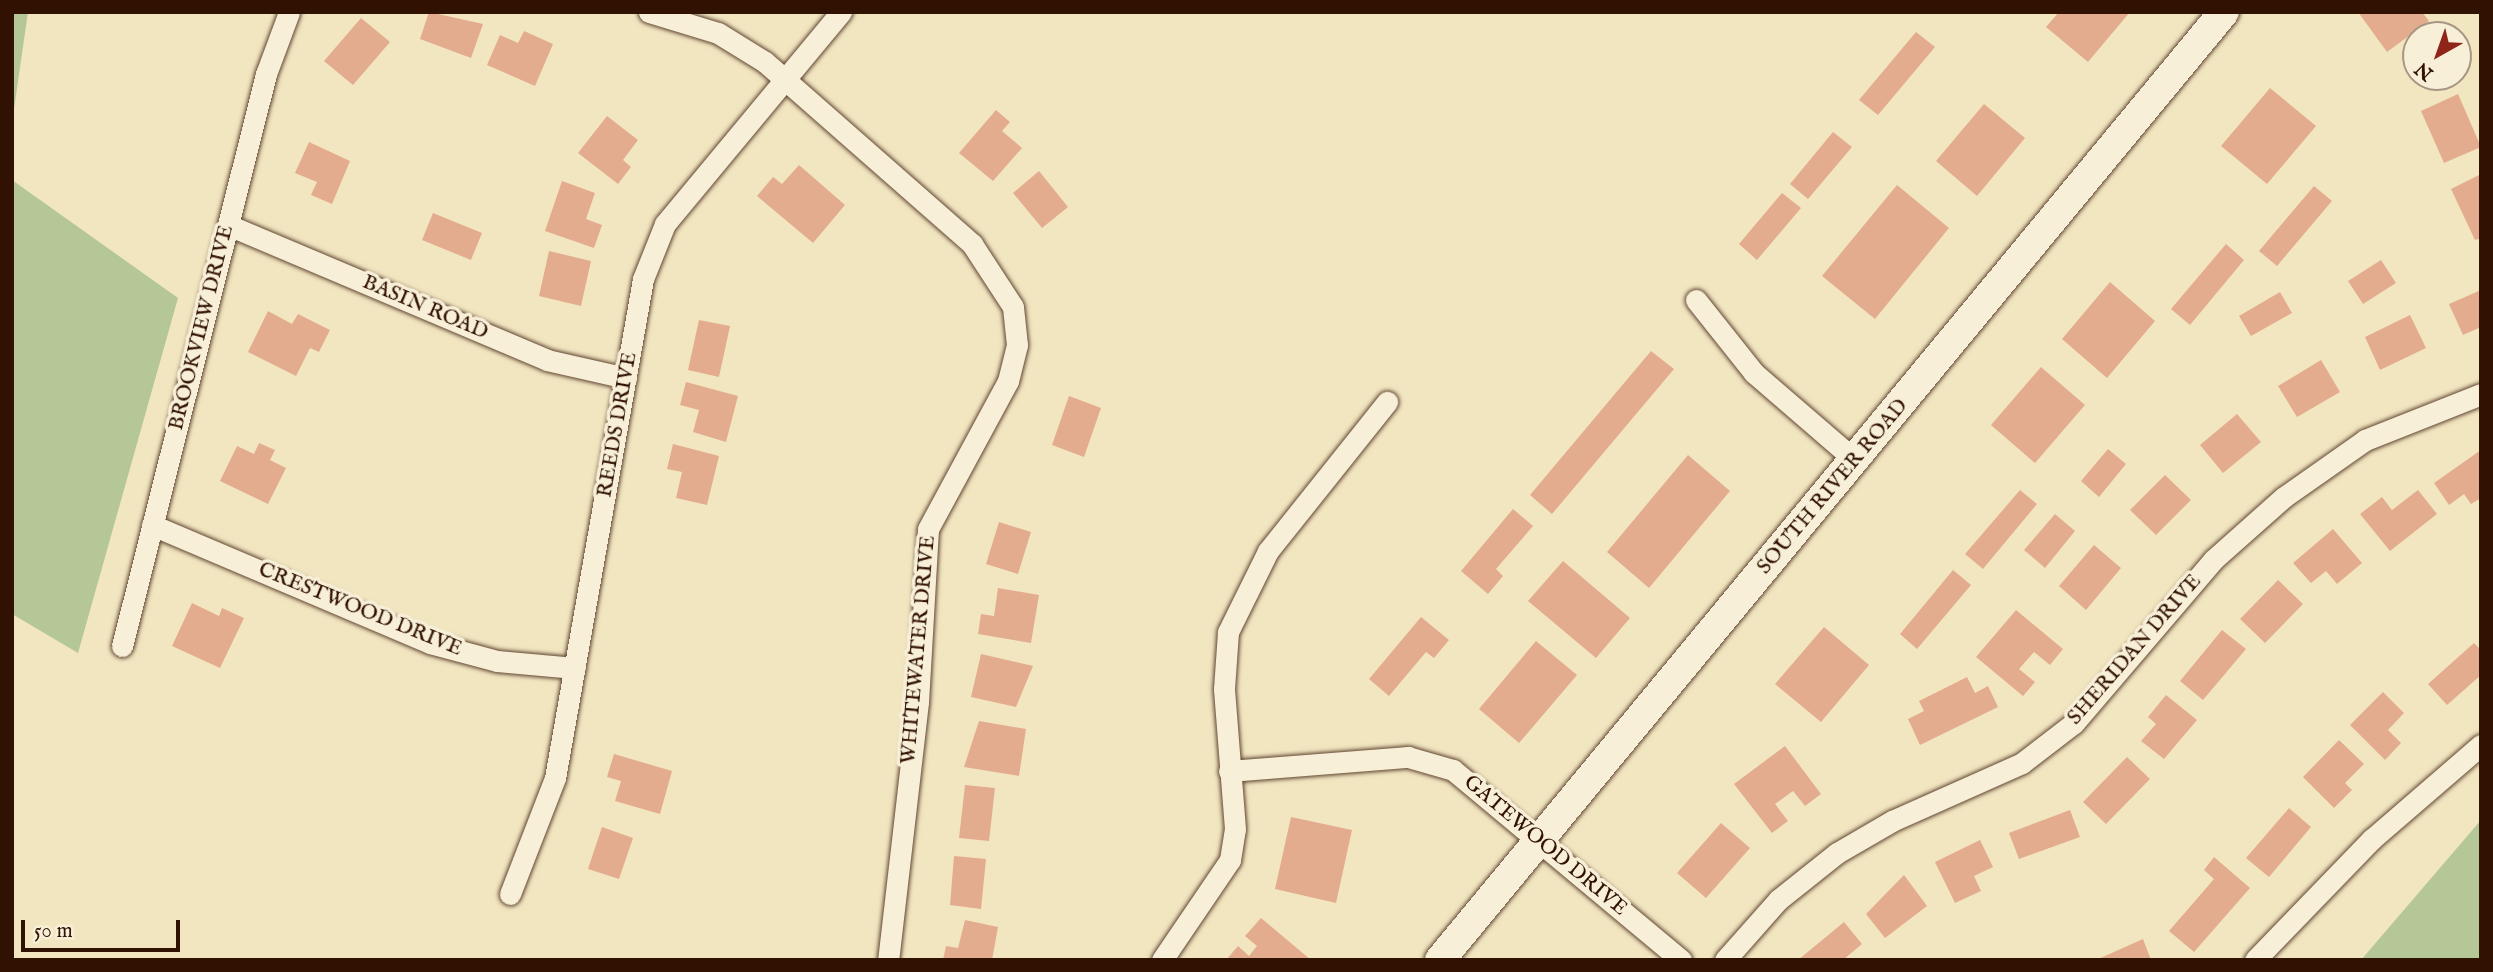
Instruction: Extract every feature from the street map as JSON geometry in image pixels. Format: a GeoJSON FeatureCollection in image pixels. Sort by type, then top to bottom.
{"type":"FeatureCollection","features":[{"type":"Feature","properties":{"kind":"street","name":"BROOKVIEW DRIVE"},"geometry":{"type":"LineString","coordinates":[[122,646],[228,225],[289,12]]}},
{"type":"Feature","properties":{"kind":"street"},"geometry":{"type":"LineString","coordinates":[[649,12],[718,33],[786,80]]}},
{"type":"Feature","properties":{"kind":"street","name":"REEDS DRIVE"},"geometry":{"type":"LineString","coordinates":[[510,894],[555,778],[643,279],[665,224],[842,12]]}},
{"type":"Feature","properties":{"kind":"street","name":"SOUTH RIVER ROAD"},"geometry":{"type":"LineString","coordinates":[[1440,960],[1538,839],[1856,461],[2224,12]]}},
{"type":"Feature","properties":{"kind":"street","name":"WHITEWATER DRIVE"},"geometry":{"type":"LineString","coordinates":[[786,80],[972,244],[1013,307],[1017,345],[1008,381],[928,529],[918,702],[888,960]]}},
{"type":"Feature","properties":{"kind":"street","name":"BASIN ROAD"},"geometry":{"type":"LineString","coordinates":[[228,225],[547,360],[626,378]]}},
{"type":"Feature","properties":{"kind":"street"},"geometry":{"type":"LineString","coordinates":[[1696,300],[1754,373],[1856,461]]}},
{"type":"Feature","properties":{"kind":"street","name":"SHERIDAN DRIVE"},"geometry":{"type":"LineString","coordinates":[[1725,960],[1778,900],[1837,853],[1892,821],[2022,763],[2074,723],[2213,559],[2284,497],[2365,440],[2481,394]]}},
{"type":"Feature","properties":{"kind":"street"},"geometry":{"type":"LineString","coordinates":[[1162,960],[1230,860],[1235,829],[1229,771],[1228,632],[1268,551],[1387,402]]}},
{"type":"Feature","properties":{"kind":"street","name":"CRESTWOOD DRIVE"},"geometry":{"type":"LineString","coordinates":[[152,525],[430,643],[497,661],[575,668]]}},
{"type":"Feature","properties":{"kind":"street"},"geometry":{"type":"LineString","coordinates":[[2255,960],[2372,839],[2481,745]]}},
{"type":"Feature","properties":{"kind":"street","name":"GATEWOOD DRIVE"},"geometry":{"type":"LineString","coordinates":[[1229,771],[1408,757],[1453,770],[1681,960]]}},
{"type":"Feature","properties":{"kind":"green space"},"geometry":{"type":"Polygon","coordinates":[[[12,12],[28,12],[12,123],[12,12]]]}},
{"type":"Feature","properties":{"kind":"green space"},"geometry":{"type":"Polygon","coordinates":[[[12,180],[178,298],[78,653],[12,614],[12,180]]]}},
{"type":"Feature","properties":{"kind":"green space"},"geometry":{"type":"Polygon","coordinates":[[[2481,820],[2481,960],[2361,960],[2481,820]]]}},
{"type":"Feature","properties":{"kind":"building"},"geometry":{"type":"Polygon","coordinates":[[[429,12],[483,24],[471,58],[420,39],[429,12]]]}},
{"type":"Feature","properties":{"kind":"building"},"geometry":{"type":"Polygon","coordinates":[[[2059,12],[2130,12],[2088,62],[2046,27],[2059,12]]]}},
{"type":"Feature","properties":{"kind":"building"},"geometry":{"type":"Polygon","coordinates":[[[2358,12],[2422,12],[2429,21],[2402,21],[2402,41],[2387,52],[2358,12]]]}},
{"type":"Feature","properties":{"kind":"building"},"geometry":{"type":"Polygon","coordinates":[[[361,18],[390,42],[353,85],[324,61],[361,18]]]}},
{"type":"Feature","properties":{"kind":"building"},"geometry":{"type":"Polygon","coordinates":[[[524,31],[553,44],[535,86],[487,65],[500,35],[518,43],[524,31]]]}},
{"type":"Feature","properties":{"kind":"building"},"geometry":{"type":"Polygon","coordinates":[[[1916,32],[1935,47],[1878,115],[1859,100],[1916,32]]]}},
{"type":"Feature","properties":{"kind":"building"},"geometry":{"type":"Polygon","coordinates":[[[2270,88],[2316,126],[2267,184],[2221,146],[2270,88]]]}},
{"type":"Feature","properties":{"kind":"building"},"geometry":{"type":"Polygon","coordinates":[[[2458,94],[2481,147],[2444,163],[2421,111],[2458,94]]]}},
{"type":"Feature","properties":{"kind":"building"},"geometry":{"type":"Polygon","coordinates":[[[1984,104],[2025,138],[1977,196],[1936,161],[1984,104]]]}},
{"type":"Feature","properties":{"kind":"building"},"geometry":{"type":"Polygon","coordinates":[[[996,110],[1010,122],[1002,131],[1022,148],[993,181],[959,153],[996,110]]]}},
{"type":"Feature","properties":{"kind":"building"},"geometry":{"type":"Polygon","coordinates":[[[607,116],[638,140],[623,160],[631,167],[618,184],[578,153],[607,116]]]}},
{"type":"Feature","properties":{"kind":"building"},"geometry":{"type":"Polygon","coordinates":[[[1833,132],[1852,147],[1808,199],[1790,184],[1833,132]]]}},
{"type":"Feature","properties":{"kind":"building"},"geometry":{"type":"Polygon","coordinates":[[[309,142],[350,161],[332,204],[311,195],[317,182],[295,173],[309,142]]]}},
{"type":"Feature","properties":{"kind":"building"},"geometry":{"type":"Polygon","coordinates":[[[799,165],[845,205],[813,243],[757,196],[773,177],[782,184],[799,165]]]}},
{"type":"Feature","properties":{"kind":"building"},"geometry":{"type":"Polygon","coordinates":[[[1039,171],[1068,207],[1042,228],[1013,193],[1039,171]]]}},
{"type":"Feature","properties":{"kind":"building"},"geometry":{"type":"Polygon","coordinates":[[[2481,174],[2481,238],[2475,240],[2451,189],[2481,174]]]}},
{"type":"Feature","properties":{"kind":"building"},"geometry":{"type":"Polygon","coordinates":[[[562,181],[595,193],[586,219],[602,225],[594,248],[545,231],[562,181]]]}},
{"type":"Feature","properties":{"kind":"building"},"geometry":{"type":"Polygon","coordinates":[[[1897,185],[1949,228],[1875,319],[1822,276],[1897,185]]]}},
{"type":"Feature","properties":{"kind":"building"},"geometry":{"type":"Polygon","coordinates":[[[2314,186],[2332,201],[2277,266],[2259,251],[2314,186]]]}},
{"type":"Feature","properties":{"kind":"building"},"geometry":{"type":"Polygon","coordinates":[[[1782,193],[1801,208],[1757,260],[1739,244],[1782,193]]]}},
{"type":"Feature","properties":{"kind":"building"},"geometry":{"type":"Polygon","coordinates":[[[433,213],[482,233],[471,260],[422,240],[433,213]]]}},
{"type":"Feature","properties":{"kind":"building"},"geometry":{"type":"Polygon","coordinates":[[[2226,244],[2244,260],[2190,325],[2171,309],[2226,244]]]}},
{"type":"Feature","properties":{"kind":"building"},"geometry":{"type":"Polygon","coordinates":[[[549,251],[591,261],[581,306],[539,296],[549,251]]]}},
{"type":"Feature","properties":{"kind":"building"},"geometry":{"type":"Polygon","coordinates":[[[2381,260],[2396,283],[2363,304],[2348,281],[2381,260]]]}},
{"type":"Feature","properties":{"kind":"building"},"geometry":{"type":"Polygon","coordinates":[[[2110,282],[2155,321],[2107,378],[2062,339],[2110,282]]]}},
{"type":"Feature","properties":{"kind":"building"},"geometry":{"type":"Polygon","coordinates":[[[2481,290],[2481,327],[2463,335],[2449,304],[2481,290]]]}},
{"type":"Feature","properties":{"kind":"building"},"geometry":{"type":"Polygon","coordinates":[[[2280,292],[2292,313],[2251,336],[2239,316],[2280,292]]]}},
{"type":"Feature","properties":{"kind":"building"},"geometry":{"type":"Polygon","coordinates":[[[268,311],[292,324],[298,314],[330,330],[319,352],[310,348],[296,376],[248,352],[268,311]]]}},
{"type":"Feature","properties":{"kind":"building"},"geometry":{"type":"Polygon","coordinates":[[[2410,315],[2426,348],[2380,370],[2365,337],[2410,315]]]}},
{"type":"Feature","properties":{"kind":"building"},"geometry":{"type":"Polygon","coordinates":[[[699,320],[730,326],[719,377],[688,370],[699,320]]]}},
{"type":"Feature","properties":{"kind":"building"},"geometry":{"type":"Polygon","coordinates":[[[1651,351],[1674,369],[1552,514],[1530,495],[1651,351]]]}},
{"type":"Feature","properties":{"kind":"building"},"geometry":{"type":"Polygon","coordinates":[[[2321,360],[2340,392],[2297,417],[2278,386],[2321,360]]]}},
{"type":"Feature","properties":{"kind":"building"},"geometry":{"type":"Polygon","coordinates":[[[2041,367],[2085,405],[2035,463],[1991,425],[2041,367]]]}},
{"type":"Feature","properties":{"kind":"building"},"geometry":{"type":"Polygon","coordinates":[[[686,382],[738,396],[726,442],[693,432],[699,410],[680,405],[686,382]]]}},
{"type":"Feature","properties":{"kind":"building"},"geometry":{"type":"Polygon","coordinates":[[[1069,396],[1101,408],[1084,457],[1052,445],[1069,396]]]}},
{"type":"Feature","properties":{"kind":"building"},"geometry":{"type":"Polygon","coordinates":[[[2237,414],[2261,442],[2223,473],[2200,445],[2237,414]]]}},
{"type":"Feature","properties":{"kind":"building"},"geometry":{"type":"Polygon","coordinates":[[[259,443],[275,450],[270,460],[286,468],[268,504],[220,481],[237,446],[254,454],[259,443]]]}},
{"type":"Feature","properties":{"kind":"building"},"geometry":{"type":"Polygon","coordinates":[[[673,444],[719,456],[707,505],[676,498],[682,472],[667,469],[673,444]]]}},
{"type":"Feature","properties":{"kind":"building"},"geometry":{"type":"Polygon","coordinates":[[[2108,449],[2126,464],[2099,497],[2081,481],[2108,449]]]}},
{"type":"Feature","properties":{"kind":"building"},"geometry":{"type":"Polygon","coordinates":[[[2481,450],[2481,498],[2471,504],[2464,494],[2449,505],[2434,483],[2481,450]]]}},
{"type":"Feature","properties":{"kind":"building"},"geometry":{"type":"Polygon","coordinates":[[[1688,455],[1730,491],[1649,588],[1607,552],[1688,455]]]}},
{"type":"Feature","properties":{"kind":"building"},"geometry":{"type":"Polygon","coordinates":[[[2165,475],[2191,500],[2156,535],[2130,510],[2165,475]]]}},
{"type":"Feature","properties":{"kind":"building"},"geometry":{"type":"Polygon","coordinates":[[[2020,490],[2037,504],[1983,569],[1965,554],[2020,490]]]}},
{"type":"Feature","properties":{"kind":"building"},"geometry":{"type":"Polygon","coordinates":[[[2418,490],[2437,514],[2390,551],[2360,514],[2382,497],[2392,510],[2418,490]]]}},
{"type":"Feature","properties":{"kind":"building"},"geometry":{"type":"Polygon","coordinates":[[[1513,509],[1533,526],[1496,569],[1503,576],[1488,594],[1461,571],[1513,509]]]}},
{"type":"Feature","properties":{"kind":"building"},"geometry":{"type":"Polygon","coordinates":[[[2055,514],[2075,531],[2045,568],[2024,550],[2055,514]]]}},
{"type":"Feature","properties":{"kind":"building"},"geometry":{"type":"Polygon","coordinates":[[[999,522],[1031,532],[1018,574],[986,564],[999,522]]]}},
{"type":"Feature","properties":{"kind":"building"},"geometry":{"type":"Polygon","coordinates":[[[2333,529],[2362,563],[2337,584],[2326,571],[2311,583],[2293,563],[2333,529]]]}},
{"type":"Feature","properties":{"kind":"building"},"geometry":{"type":"Polygon","coordinates":[[[2094,545],[2121,568],[2086,610],[2059,586],[2094,545]]]}},
{"type":"Feature","properties":{"kind":"building"},"geometry":{"type":"Polygon","coordinates":[[[1563,561],[1630,618],[1596,658],[1528,601],[1563,561]]]}},
{"type":"Feature","properties":{"kind":"building"},"geometry":{"type":"Polygon","coordinates":[[[1953,570],[1971,585],[1917,649],[1900,634],[1953,570]]]}},
{"type":"Feature","properties":{"kind":"building"},"geometry":{"type":"Polygon","coordinates":[[[2278,580],[2303,604],[2265,643],[2240,619],[2278,580]]]}},
{"type":"Feature","properties":{"kind":"building"},"geometry":{"type":"Polygon","coordinates":[[[998,588],[1039,595],[1031,643],[978,634],[981,614],[994,616],[998,588]]]}},
{"type":"Feature","properties":{"kind":"building"},"geometry":{"type":"Polygon","coordinates":[[[192,603],[219,616],[222,608],[244,618],[220,668],[172,646],[192,603]]]}},
{"type":"Feature","properties":{"kind":"building"},"geometry":{"type":"Polygon","coordinates":[[[2016,610],[2063,649],[2050,665],[2034,652],[2019,669],[2035,682],[2023,696],[1976,657],[2016,610]]]}},
{"type":"Feature","properties":{"kind":"building"},"geometry":{"type":"Polygon","coordinates":[[[1421,617],[1449,640],[1434,658],[1426,652],[1389,696],[1369,679],[1421,617]]]}},
{"type":"Feature","properties":{"kind":"building"},"geometry":{"type":"Polygon","coordinates":[[[1824,627],[1869,665],[1821,722],[1775,684],[1824,627]]]}},
{"type":"Feature","properties":{"kind":"building"},"geometry":{"type":"Polygon","coordinates":[[[2222,630],[2246,649],[2203,700],[2180,681],[2222,630]]]}},
{"type":"Feature","properties":{"kind":"building"},"geometry":{"type":"Polygon","coordinates":[[[1536,641],[1577,675],[1519,743],[1479,709],[1536,641]]]}},
{"type":"Feature","properties":{"kind":"building"},"geometry":{"type":"Polygon","coordinates":[[[2474,643],[2481,650],[2481,675],[2447,705],[2428,684],[2474,643]]]}},
{"type":"Feature","properties":{"kind":"building"},"geometry":{"type":"Polygon","coordinates":[[[981,654],[1033,666],[1016,707],[971,697],[981,654]]]}},
{"type":"Feature","properties":{"kind":"building"},"geometry":{"type":"Polygon","coordinates":[[[1967,677],[1975,693],[1988,686],[1998,707],[1920,745],[1908,719],[1924,711],[1919,701],[1967,677]]]}},
{"type":"Feature","properties":{"kind":"building"},"geometry":{"type":"Polygon","coordinates":[[[2383,692],[2404,713],[2388,730],[2401,743],[2385,760],[2350,725],[2383,692]]]}},
{"type":"Feature","properties":{"kind":"building"},"geometry":{"type":"Polygon","coordinates":[[[2166,695],[2197,720],[2164,759],[2141,741],[2156,724],[2148,717],[2166,695]]]}},
{"type":"Feature","properties":{"kind":"building"},"geometry":{"type":"Polygon","coordinates":[[[979,721],[1026,729],[1019,776],[964,767],[979,721]]]}},
{"type":"Feature","properties":{"kind":"building"},"geometry":{"type":"Polygon","coordinates":[[[2339,740],[2364,764],[2345,783],[2352,790],[2334,808],[2303,777],[2339,740]]]}},
{"type":"Feature","properties":{"kind":"building"},"geometry":{"type":"Polygon","coordinates":[[[1785,746],[1821,794],[1805,806],[1793,791],[1775,804],[1788,821],[1772,833],[1734,784],[1785,746]]]}},
{"type":"Feature","properties":{"kind":"building"},"geometry":{"type":"Polygon","coordinates":[[[614,754],[672,771],[660,814],[615,801],[621,781],[607,777],[614,754]]]}},
{"type":"Feature","properties":{"kind":"building"},"geometry":{"type":"Polygon","coordinates":[[[2127,757],[2150,779],[2106,824],[2083,802],[2127,757]]]}},
{"type":"Feature","properties":{"kind":"building"},"geometry":{"type":"Polygon","coordinates":[[[965,785],[995,788],[989,841],[959,838],[965,785]]]}},
{"type":"Feature","properties":{"kind":"building"},"geometry":{"type":"Polygon","coordinates":[[[2289,808],[2311,827],[2269,877],[2246,858],[2289,808]]]}},
{"type":"Feature","properties":{"kind":"building"},"geometry":{"type":"Polygon","coordinates":[[[2070,810],[2080,837],[2019,859],[2009,833],[2070,810]]]}},
{"type":"Feature","properties":{"kind":"building"},"geometry":{"type":"Polygon","coordinates":[[[1291,817],[1352,830],[1336,903],[1275,889],[1291,817]]]}},
{"type":"Feature","properties":{"kind":"building"},"geometry":{"type":"Polygon","coordinates":[[[1721,823],[1750,848],[1706,898],[1677,873],[1721,823]]]}},
{"type":"Feature","properties":{"kind":"building"},"geometry":{"type":"Polygon","coordinates":[[[602,827],[633,838],[619,879],[588,869],[602,827]]]}},
{"type":"Feature","properties":{"kind":"building"},"geometry":{"type":"Polygon","coordinates":[[[1980,840],[1993,867],[1974,876],[1981,891],[1955,903],[1935,862],[1980,840]]]}},
{"type":"Feature","properties":{"kind":"building"},"geometry":{"type":"Polygon","coordinates":[[[954,856],[986,859],[981,909],[950,905],[954,856]]]}},
{"type":"Feature","properties":{"kind":"building"},"geometry":{"type":"Polygon","coordinates":[[[2214,857],[2250,888],[2194,952],[2169,931],[2214,879],[2204,870],[2214,857]]]}},
{"type":"Feature","properties":{"kind":"building"},"geometry":{"type":"Polygon","coordinates":[[[1904,875],[1927,906],[1885,938],[1866,914],[1904,875]]]}},
{"type":"Feature","properties":{"kind":"building"},"geometry":{"type":"Polygon","coordinates":[[[1261,918],[1311,960],[1226,960],[1238,946],[1249,956],[1257,946],[1245,936],[1261,918]]]}},
{"type":"Feature","properties":{"kind":"building"},"geometry":{"type":"Polygon","coordinates":[[[965,920],[998,927],[992,960],[943,960],[946,946],[958,948],[965,920]]]}},
{"type":"Feature","properties":{"kind":"building"},"geometry":{"type":"Polygon","coordinates":[[[1844,922],[1862,944],[1843,960],[1798,960],[1844,922]]]}},
{"type":"Feature","properties":{"kind":"building"},"geometry":{"type":"Polygon","coordinates":[[[2143,939],[2151,960],[2096,960],[2143,939]]]}}]}
